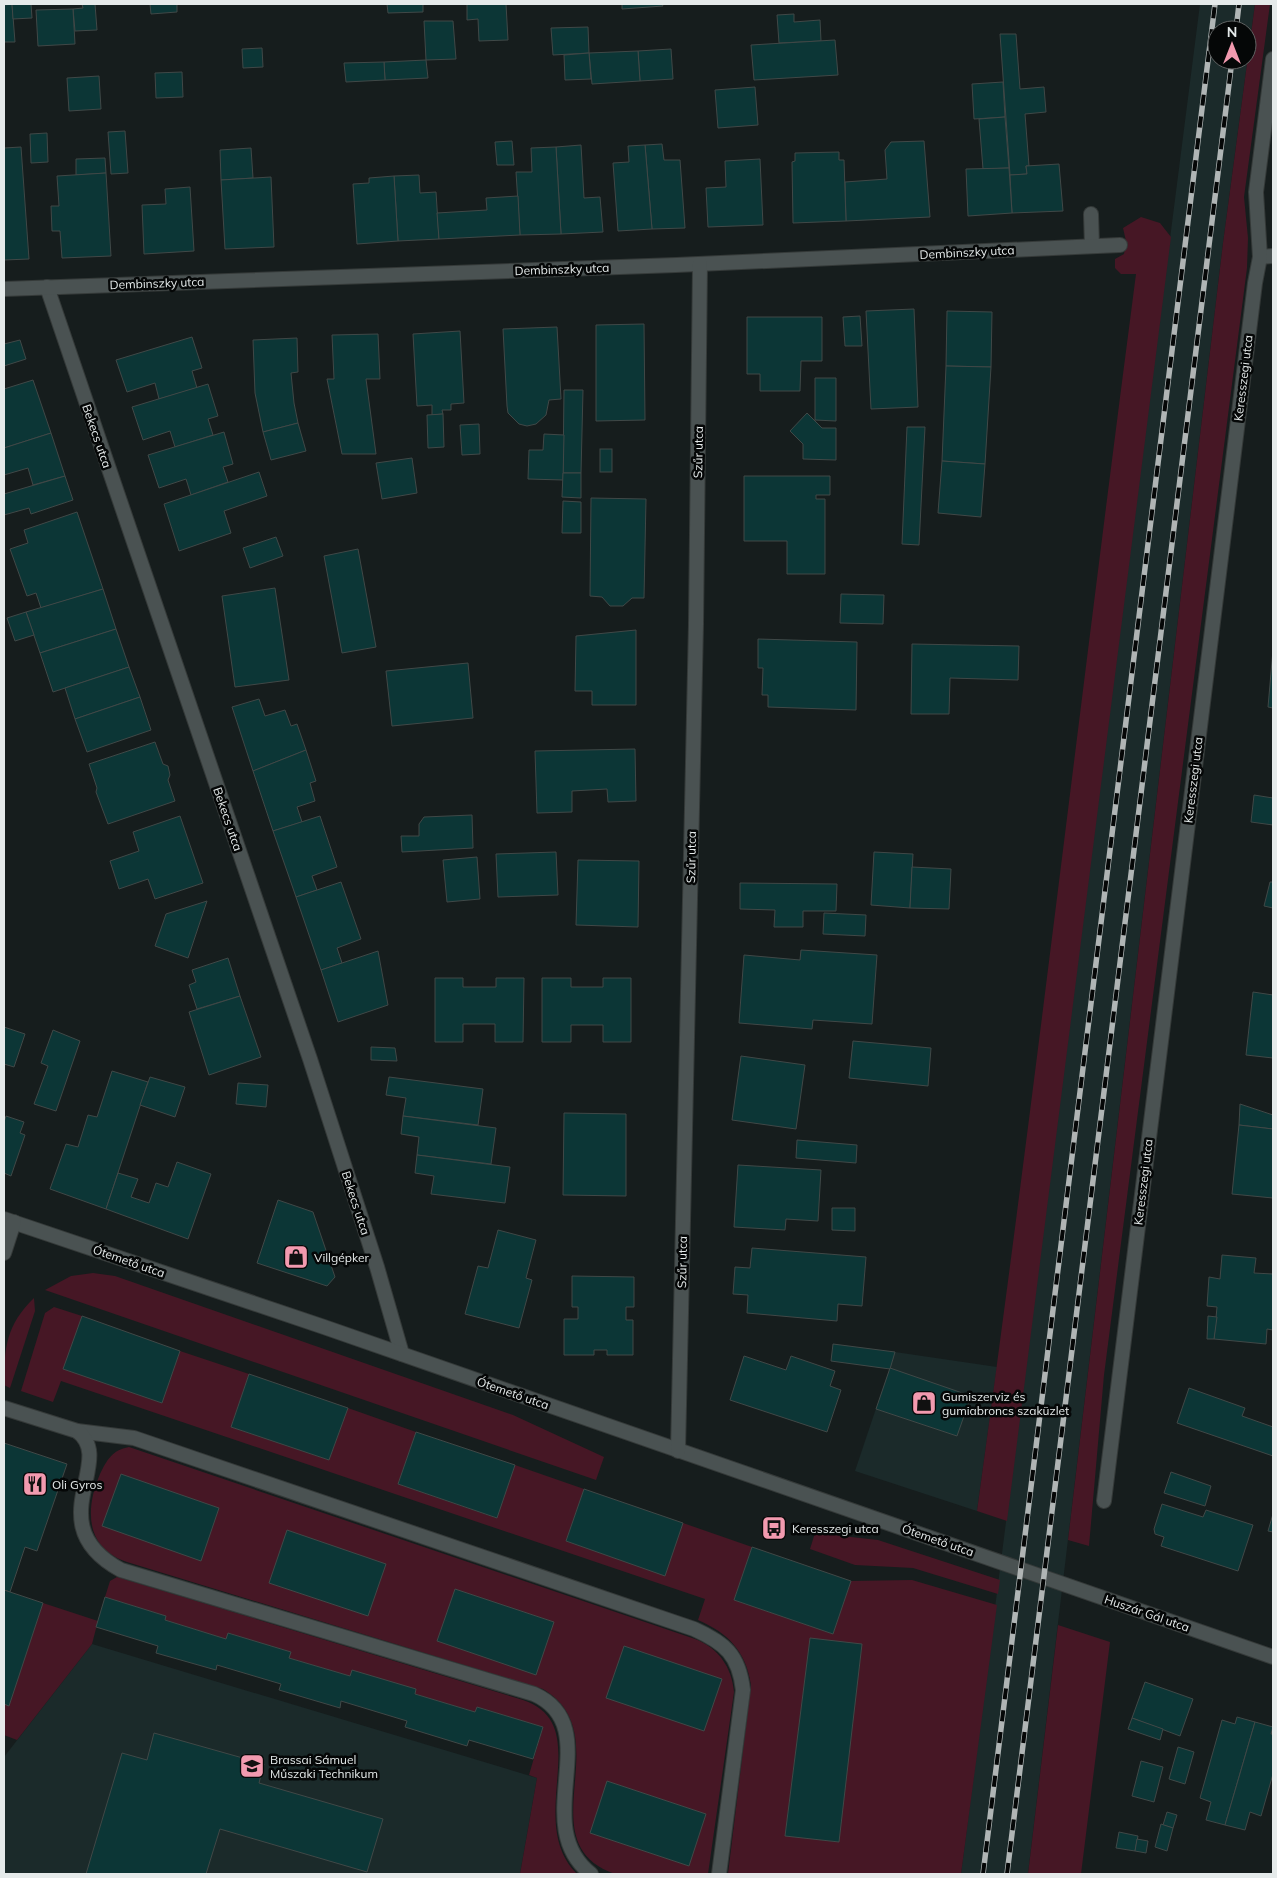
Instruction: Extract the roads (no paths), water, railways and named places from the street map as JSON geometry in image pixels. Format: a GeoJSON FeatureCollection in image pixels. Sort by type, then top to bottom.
{"type":"FeatureCollection","features":[{"type":"Feature","properties":{"kind":"street","name":"Keresszegi utca"},"geometry":{"type":"LineString","coordinates":[[1104,1501],[1255,283],[1267,256],[1256,192],[1273,59]]}},
{"type":"Feature","properties":{"kind":"street"},"geometry":{"type":"LineString","coordinates":[[1091,214],[1092,246]]}},
{"type":"Feature","properties":{"kind":"street","name":"Dembinszky utca"},"geometry":{"type":"LineString","coordinates":[[4,290],[700,264],[1120,245]]}},
{"type":"Feature","properties":{"kind":"street","name":"Szűr utca"},"geometry":{"type":"LineString","coordinates":[[678,1451],[696,634],[700,264]]}},
{"type":"Feature","properties":{"kind":"street","name":"Bekecs utca"},"geometry":{"type":"LineString","coordinates":[[47,287],[310,1059],[377,1267],[402,1354]]}},
{"type":"Feature","properties":{"kind":"street"},"geometry":{"type":"LineString","coordinates":[[4,1253],[9,1221]]}},
{"type":"Feature","properties":{"kind":"street","name":"Ótemető utca"},"geometry":{"type":"LineString","coordinates":[[9,1221],[402,1354],[1021,1568]]}},
{"type":"Feature","properties":{"kind":"street"},"geometry":{"type":"LineString","coordinates":[[4,1408],[78,1431],[134,1438],[682,1625],[713,1638],[731,1654],[737,1664],[743,1690],[719,1874]]}},
{"type":"Feature","properties":{"kind":"street"},"geometry":{"type":"LineString","coordinates":[[78,1431],[87,1441],[91,1451],[80,1505],[82,1527],[97,1553],[112,1565],[121,1570],[534,1694],[549,1703],[560,1716],[568,1739],[564,1814],[565,1835],[572,1854],[590,1874]]}},
{"type":"Feature","properties":{"kind":"street","name":"Huszár Gál utca"},"geometry":{"type":"LineString","coordinates":[[1021,1568],[1273,1657]]}},
{"type":"Feature","properties":{"kind":"railway"},"geometry":{"type":"LineString","coordinates":[[983,1874],[1215,4]]}},
{"type":"Feature","properties":{"kind":"railway"},"geometry":{"type":"LineString","coordinates":[[1237,20],[1239,4]]}},
{"type":"Feature","properties":{"kind":"railway"},"geometry":{"type":"LineString","coordinates":[[1007,1874],[1231,70]]}},
{"type":"Feature","properties":{"kind":"place","name":"Villgépker"},"geometry":{"type":"Point","coordinates":[296,1257]}},
{"type":"Feature","properties":{"kind":"place","name":"Gumiszerviz és gumiabroncs szaküzlet"},"geometry":{"type":"Point","coordinates":[924,1403]}},
{"type":"Feature","properties":{"kind":"place","name":"Oli Gyros"},"geometry":{"type":"Point","coordinates":[35,1484]}},
{"type":"Feature","properties":{"kind":"place","name":"Keresszegi utca"},"geometry":{"type":"Point","coordinates":[774,1528]}},
{"type":"Feature","properties":{"kind":"place","name":"Brassai Sámuel Műszaki Technikum"},"geometry":{"type":"Point","coordinates":[252,1766]}}]}
